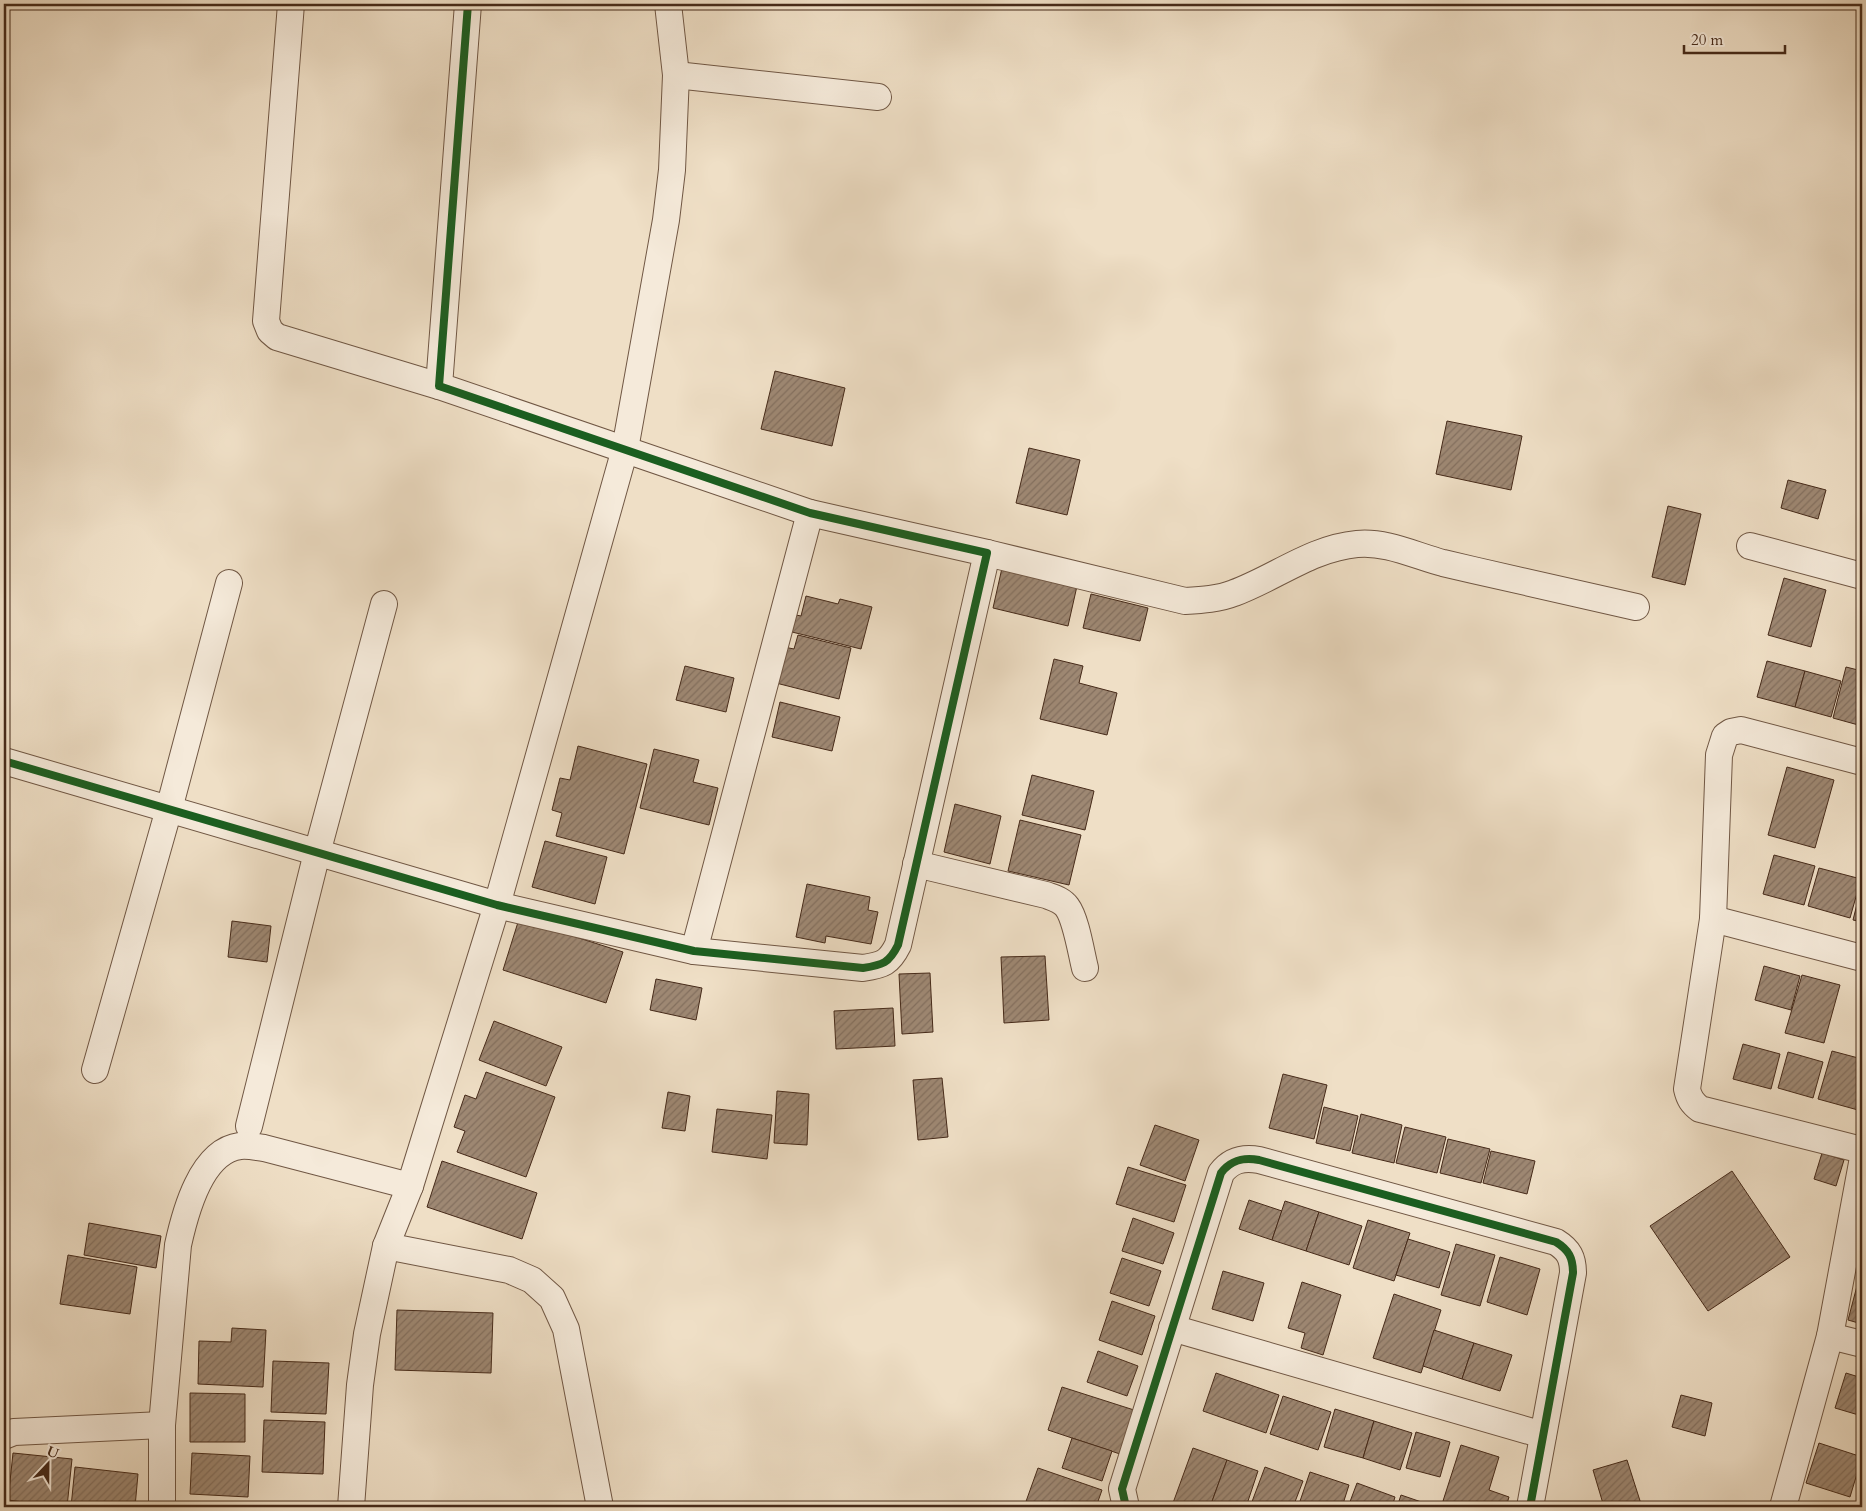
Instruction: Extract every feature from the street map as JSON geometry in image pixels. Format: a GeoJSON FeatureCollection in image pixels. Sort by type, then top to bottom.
{"type":"FeatureCollection","features":[{"type":"Feature","properties":{"kind":"street"},"geometry":{"type":"LineString","coordinates":[[291,4],[266,320],[270,331],[278,337],[439,386],[810,512],[1185,601],[1211,599],[1234,593],[1335,548],[1359,544],[1386,547],[1441,562],[1636,607]]}},
{"type":"Feature","properties":{"kind":"street"},"geometry":{"type":"LineString","coordinates":[[439,386],[468,4]]}},
{"type":"Feature","properties":{"kind":"street"},"geometry":{"type":"LineString","coordinates":[[351,1507],[360,1385],[367,1334],[386,1246],[410,1186],[497,905],[625,449],[666,220],[672,170],[676,75],[668,4]]}},
{"type":"Feature","properties":{"kind":"street"},"geometry":{"type":"LineString","coordinates":[[676,75],[878,97]]}},
{"type":"Feature","properties":{"kind":"street"},"geometry":{"type":"LineString","coordinates":[[694,951],[810,512]]}},
{"type":"Feature","properties":{"kind":"street"},"geometry":{"type":"LineString","coordinates":[[1750,546],[1862,576]]}},
{"type":"Feature","properties":{"kind":"street"},"geometry":{"type":"LineString","coordinates":[[4,761],[497,905],[694,951],[863,968],[879,966],[891,958],[898,945],[986,553]]}},
{"type":"Feature","properties":{"kind":"street"},"geometry":{"type":"LineString","coordinates":[[95,1070],[169,809],[228,583]]}},
{"type":"Feature","properties":{"kind":"street"},"geometry":{"type":"LineString","coordinates":[[249,1126],[317,853],[384,604]]}},
{"type":"Feature","properties":{"kind":"street"},"geometry":{"type":"LineString","coordinates":[[1862,762],[1741,730],[1725,736],[1719,755],[1713,920],[1687,1088],[1688,1096],[1693,1104],[1700,1109],[1862,1150]]}},
{"type":"Feature","properties":{"kind":"street"},"geometry":{"type":"LineString","coordinates":[[916,864],[1046,895],[1060,901],[1067,907],[1072,917],[1086,968]]}},
{"type":"Feature","properties":{"kind":"street"},"geometry":{"type":"LineString","coordinates":[[1713,920],[1862,958]]}},
{"type":"Feature","properties":{"kind":"street"},"geometry":{"type":"LineString","coordinates":[[162,1507],[162,1426],[178,1245],[183,1219],[207,1168],[223,1153],[240,1146],[264,1148],[410,1186]]}},
{"type":"Feature","properties":{"kind":"street"},"geometry":{"type":"LineString","coordinates":[[1126,1507],[1122,1489],[1221,1173],[1227,1165],[1245,1158],[1259,1160],[1556,1242],[1571,1254],[1573,1273],[1530,1507]]}},
{"type":"Feature","properties":{"kind":"street"},"geometry":{"type":"LineString","coordinates":[[1783,1507],[1830,1336],[1862,1163]]}},
{"type":"Feature","properties":{"kind":"street"},"geometry":{"type":"LineString","coordinates":[[386,1246],[509,1270],[532,1280],[552,1298],[566,1329],[600,1507]]}},
{"type":"Feature","properties":{"kind":"street"},"geometry":{"type":"LineString","coordinates":[[1172,1328],[1544,1435]]}},
{"type":"Feature","properties":{"kind":"street"},"geometry":{"type":"LineString","coordinates":[[1830,1336],[1862,1344]]}},
{"type":"Feature","properties":{"kind":"street"},"geometry":{"type":"LineString","coordinates":[[4,1436],[14,1432],[162,1426]]}},
{"type":"Feature","properties":{"kind":"building"},"geometry":{"type":"Polygon","coordinates":[[[775,371],[845,388],[832,446],[761,429],[775,371]]]}},
{"type":"Feature","properties":{"kind":"building"},"geometry":{"type":"Polygon","coordinates":[[[1447,421],[1522,436],[1511,490],[1436,474],[1447,421]]]}},
{"type":"Feature","properties":{"kind":"building"},"geometry":{"type":"Polygon","coordinates":[[[1029,448],[1080,460],[1067,515],[1016,503],[1029,448]]]}},
{"type":"Feature","properties":{"kind":"building"},"geometry":{"type":"Polygon","coordinates":[[[1788,480],[1826,490],[1818,519],[1781,508],[1788,480]]]}},
{"type":"Feature","properties":{"kind":"building"},"geometry":{"type":"Polygon","coordinates":[[[1668,506],[1701,514],[1685,585],[1652,577],[1668,506]]]}},
{"type":"Feature","properties":{"kind":"building"},"geometry":{"type":"Polygon","coordinates":[[[1002,568],[1077,586],[1068,626],[993,608],[1002,568]]]}},
{"type":"Feature","properties":{"kind":"building"},"geometry":{"type":"Polygon","coordinates":[[[1784,578],[1826,590],[1811,647],[1768,635],[1784,578]]]}},
{"type":"Feature","properties":{"kind":"building"},"geometry":{"type":"Polygon","coordinates":[[[1091,594],[1148,608],[1140,641],[1083,628],[1091,594]]]}},
{"type":"Feature","properties":{"kind":"building"},"geometry":{"type":"Polygon","coordinates":[[[806,596],[838,604],[840,599],[872,607],[861,649],[792,632],[796,615],[801,616],[806,596]]]}},
{"type":"Feature","properties":{"kind":"building"},"geometry":{"type":"Polygon","coordinates":[[[798,635],[851,648],[839,699],[776,683],[784,647],[794,649],[798,635]]]}},
{"type":"Feature","properties":{"kind":"building"},"geometry":{"type":"Polygon","coordinates":[[[1054,659],[1083,666],[1079,683],[1117,693],[1107,735],[1040,719],[1054,659]]]}},
{"type":"Feature","properties":{"kind":"building"},"geometry":{"type":"Polygon","coordinates":[[[1767,661],[1805,671],[1795,707],[1757,697],[1767,661]]]}},
{"type":"Feature","properties":{"kind":"building"},"geometry":{"type":"Polygon","coordinates":[[[685,666],[734,678],[726,712],[676,700],[685,666]]]}},
{"type":"Feature","properties":{"kind":"building"},"geometry":{"type":"Polygon","coordinates":[[[1846,667],[1862,671],[1862,726],[1833,718],[1846,667]]]}},
{"type":"Feature","properties":{"kind":"building"},"geometry":{"type":"Polygon","coordinates":[[[1805,671],[1841,681],[1831,717],[1795,707],[1805,671]]]}},
{"type":"Feature","properties":{"kind":"building"},"geometry":{"type":"Polygon","coordinates":[[[780,702],[840,717],[832,751],[772,737],[780,702]]]}},
{"type":"Feature","properties":{"kind":"building"},"geometry":{"type":"Polygon","coordinates":[[[578,746],[647,764],[624,854],[556,836],[562,813],[552,810],[560,778],[570,780],[578,746]]]}},
{"type":"Feature","properties":{"kind":"building"},"geometry":{"type":"Polygon","coordinates":[[[654,749],[699,760],[693,782],[718,788],[709,825],[640,808],[654,749]]]}},
{"type":"Feature","properties":{"kind":"building"},"geometry":{"type":"Polygon","coordinates":[[[1787,767],[1834,780],[1815,848],[1768,835],[1787,767]]]}},
{"type":"Feature","properties":{"kind":"building"},"geometry":{"type":"Polygon","coordinates":[[[1032,775],[1094,791],[1085,830],[1022,815],[1032,775]]]}},
{"type":"Feature","properties":{"kind":"building"},"geometry":{"type":"Polygon","coordinates":[[[955,804],[1001,816],[990,864],[944,852],[955,804]]]}},
{"type":"Feature","properties":{"kind":"building"},"geometry":{"type":"Polygon","coordinates":[[[1020,820],[1081,835],[1069,885],[1008,871],[1020,820]]]}},
{"type":"Feature","properties":{"kind":"building"},"geometry":{"type":"Polygon","coordinates":[[[545,841],[607,857],[595,904],[532,887],[545,841]]]}},
{"type":"Feature","properties":{"kind":"building"},"geometry":{"type":"Polygon","coordinates":[[[1774,855],[1815,866],[1804,905],[1763,894],[1774,855]]]}},
{"type":"Feature","properties":{"kind":"building"},"geometry":{"type":"Polygon","coordinates":[[[1819,868],[1861,879],[1850,918],[1808,906],[1819,868]]]}},
{"type":"Feature","properties":{"kind":"building"},"geometry":{"type":"Polygon","coordinates":[[[807,884],[870,897],[868,910],[878,912],[871,944],[826,936],[825,943],[796,937],[807,884]]]}},
{"type":"Feature","properties":{"kind":"building"},"geometry":{"type":"Polygon","coordinates":[[[1862,884],[1862,922],[1853,920],[1862,884]]]}},
{"type":"Feature","properties":{"kind":"building"},"geometry":{"type":"Polygon","coordinates":[[[519,919],[623,952],[606,1003],[503,970],[519,919]]]}},
{"type":"Feature","properties":{"kind":"building"},"geometry":{"type":"Polygon","coordinates":[[[232,921],[271,926],[267,962],[228,957],[232,921]]]}},
{"type":"Feature","properties":{"kind":"building"},"geometry":{"type":"Polygon","coordinates":[[[1045,956],[1049,1020],[1004,1023],[1001,957],[1045,956]]]}},
{"type":"Feature","properties":{"kind":"building"},"geometry":{"type":"Polygon","coordinates":[[[1764,966],[1800,976],[1791,1010],[1755,1000],[1764,966]]]}},
{"type":"Feature","properties":{"kind":"building"},"geometry":{"type":"Polygon","coordinates":[[[930,973],[933,1032],[902,1034],[899,974],[930,973]]]}},
{"type":"Feature","properties":{"kind":"building"},"geometry":{"type":"Polygon","coordinates":[[[1802,975],[1840,985],[1824,1043],[1785,1033],[1802,975]]]}},
{"type":"Feature","properties":{"kind":"building"},"geometry":{"type":"Polygon","coordinates":[[[656,979],[702,988],[696,1020],[650,1010],[656,979]]]}},
{"type":"Feature","properties":{"kind":"building"},"geometry":{"type":"Polygon","coordinates":[[[893,1008],[895,1046],[836,1049],[834,1011],[893,1008]]]}},
{"type":"Feature","properties":{"kind":"building"},"geometry":{"type":"Polygon","coordinates":[[[494,1021],[562,1047],[546,1086],[479,1060],[494,1021]]]}},
{"type":"Feature","properties":{"kind":"building"},"geometry":{"type":"Polygon","coordinates":[[[1743,1044],[1780,1054],[1771,1089],[1733,1079],[1743,1044]]]}},
{"type":"Feature","properties":{"kind":"building"},"geometry":{"type":"Polygon","coordinates":[[[1832,1051],[1862,1059],[1862,1094],[1858,1110],[1818,1099],[1832,1051]]]}},
{"type":"Feature","properties":{"kind":"building"},"geometry":{"type":"Polygon","coordinates":[[[1788,1052],[1823,1062],[1813,1098],[1778,1088],[1788,1052]]]}},
{"type":"Feature","properties":{"kind":"building"},"geometry":{"type":"Polygon","coordinates":[[[486,1072],[555,1097],[526,1177],[457,1152],[465,1131],[454,1127],[465,1095],[476,1099],[486,1072]]]}},
{"type":"Feature","properties":{"kind":"building"},"geometry":{"type":"Polygon","coordinates":[[[1283,1074],[1327,1085],[1314,1139],[1269,1128],[1283,1074]]]}},
{"type":"Feature","properties":{"kind":"building"},"geometry":{"type":"Polygon","coordinates":[[[942,1078],[948,1137],[918,1140],[913,1080],[942,1078]]]}},
{"type":"Feature","properties":{"kind":"building"},"geometry":{"type":"Polygon","coordinates":[[[777,1091],[809,1094],[807,1145],[774,1143],[777,1091]]]}},
{"type":"Feature","properties":{"kind":"building"},"geometry":{"type":"Polygon","coordinates":[[[668,1092],[690,1096],[685,1131],[662,1128],[668,1092]]]}},
{"type":"Feature","properties":{"kind":"building"},"geometry":{"type":"Polygon","coordinates":[[[1324,1107],[1358,1116],[1350,1151],[1316,1143],[1324,1107]]]}},
{"type":"Feature","properties":{"kind":"building"},"geometry":{"type":"Polygon","coordinates":[[[717,1109],[772,1115],[767,1159],[712,1152],[717,1109]]]}},
{"type":"Feature","properties":{"kind":"building"},"geometry":{"type":"Polygon","coordinates":[[[1361,1114],[1402,1125],[1394,1163],[1352,1153],[1361,1114]]]}},
{"type":"Feature","properties":{"kind":"building"},"geometry":{"type":"Polygon","coordinates":[[[1155,1125],[1199,1140],[1185,1181],[1140,1165],[1155,1125]]]}},
{"type":"Feature","properties":{"kind":"building"},"geometry":{"type":"Polygon","coordinates":[[[1405,1127],[1446,1137],[1437,1173],[1396,1163],[1405,1127]]]}},
{"type":"Feature","properties":{"kind":"building"},"geometry":{"type":"Polygon","coordinates":[[[1448,1139],[1490,1149],[1481,1183],[1440,1173],[1448,1139]]]}},
{"type":"Feature","properties":{"kind":"building"},"geometry":{"type":"Polygon","coordinates":[[[1491,1151],[1535,1161],[1527,1194],[1483,1183],[1491,1151]]]}},
{"type":"Feature","properties":{"kind":"building"},"geometry":{"type":"Polygon","coordinates":[[[1822,1153],[1844,1160],[1836,1186],[1814,1179],[1822,1153]]]}},
{"type":"Feature","properties":{"kind":"building"},"geometry":{"type":"Polygon","coordinates":[[[442,1161],[537,1193],[522,1239],[427,1207],[442,1161]]]}},
{"type":"Feature","properties":{"kind":"building"},"geometry":{"type":"Polygon","coordinates":[[[1128,1167],[1186,1185],[1174,1222],[1116,1204],[1128,1167]]]}},
{"type":"Feature","properties":{"kind":"building"},"geometry":{"type":"Polygon","coordinates":[[[1732,1171],[1790,1257],[1708,1311],[1650,1226],[1732,1171]]]}},
{"type":"Feature","properties":{"kind":"building"},"geometry":{"type":"Polygon","coordinates":[[[1249,1200],[1282,1211],[1272,1240],[1239,1229],[1249,1200]]]}},
{"type":"Feature","properties":{"kind":"building"},"geometry":{"type":"Polygon","coordinates":[[[1285,1201],[1319,1212],[1306,1251],[1272,1240],[1285,1201]]]}},
{"type":"Feature","properties":{"kind":"building"},"geometry":{"type":"Polygon","coordinates":[[[1319,1212],[1362,1226],[1349,1265],[1306,1251],[1319,1212]]]}},
{"type":"Feature","properties":{"kind":"building"},"geometry":{"type":"Polygon","coordinates":[[[1133,1218],[1174,1233],[1163,1264],[1122,1251],[1133,1218]]]}},
{"type":"Feature","properties":{"kind":"building"},"geometry":{"type":"Polygon","coordinates":[[[1368,1220],[1410,1233],[1394,1281],[1353,1268],[1368,1220]]]}},
{"type":"Feature","properties":{"kind":"building"},"geometry":{"type":"Polygon","coordinates":[[[89,1223],[161,1236],[156,1268],[84,1255],[89,1223]]]}},
{"type":"Feature","properties":{"kind":"building"},"geometry":{"type":"Polygon","coordinates":[[[1408,1239],[1450,1252],[1439,1288],[1396,1275],[1408,1239]]]}},
{"type":"Feature","properties":{"kind":"building"},"geometry":{"type":"Polygon","coordinates":[[[1456,1244],[1495,1255],[1480,1306],[1441,1295],[1456,1244]]]}},
{"type":"Feature","properties":{"kind":"building"},"geometry":{"type":"Polygon","coordinates":[[[68,1255],[137,1267],[130,1314],[60,1304],[68,1255]]]}},
{"type":"Feature","properties":{"kind":"building"},"geometry":{"type":"Polygon","coordinates":[[[1500,1257],[1540,1269],[1527,1315],[1487,1302],[1500,1257]]]}},
{"type":"Feature","properties":{"kind":"building"},"geometry":{"type":"Polygon","coordinates":[[[1122,1258],[1161,1271],[1149,1306],[1110,1293],[1122,1258]]]}},
{"type":"Feature","properties":{"kind":"building"},"geometry":{"type":"Polygon","coordinates":[[[1862,1267],[1862,1324],[1848,1320],[1862,1267]]]}},
{"type":"Feature","properties":{"kind":"building"},"geometry":{"type":"Polygon","coordinates":[[[1223,1271],[1264,1283],[1253,1321],[1212,1309],[1223,1271]]]}},
{"type":"Feature","properties":{"kind":"building"},"geometry":{"type":"Polygon","coordinates":[[[1302,1282],[1341,1295],[1323,1355],[1301,1348],[1305,1333],[1288,1328],[1302,1282]]]}},
{"type":"Feature","properties":{"kind":"building"},"geometry":{"type":"Polygon","coordinates":[[[1394,1294],[1441,1310],[1421,1373],[1373,1358],[1394,1294]]]}},
{"type":"Feature","properties":{"kind":"building"},"geometry":{"type":"Polygon","coordinates":[[[1112,1301],[1155,1316],[1142,1355],[1099,1340],[1112,1301]]]}},
{"type":"Feature","properties":{"kind":"building"},"geometry":{"type":"Polygon","coordinates":[[[397,1310],[493,1313],[491,1373],[395,1370],[397,1310]]]}},
{"type":"Feature","properties":{"kind":"building"},"geometry":{"type":"Polygon","coordinates":[[[232,1328],[266,1330],[263,1387],[198,1384],[199,1341],[231,1342],[232,1328]]]}},
{"type":"Feature","properties":{"kind":"building"},"geometry":{"type":"Polygon","coordinates":[[[1434,1330],[1474,1343],[1462,1379],[1423,1366],[1434,1330]]]}},
{"type":"Feature","properties":{"kind":"building"},"geometry":{"type":"Polygon","coordinates":[[[1474,1343],[1512,1355],[1500,1391],[1462,1379],[1474,1343]]]}},
{"type":"Feature","properties":{"kind":"building"},"geometry":{"type":"Polygon","coordinates":[[[1098,1351],[1138,1366],[1127,1396],[1087,1382],[1098,1351]]]}},
{"type":"Feature","properties":{"kind":"building"},"geometry":{"type":"Polygon","coordinates":[[[273,1361],[329,1363],[326,1414],[271,1412],[273,1361]]]}},
{"type":"Feature","properties":{"kind":"building"},"geometry":{"type":"Polygon","coordinates":[[[1216,1373],[1279,1395],[1266,1433],[1203,1411],[1216,1373]]]}},
{"type":"Feature","properties":{"kind":"building"},"geometry":{"type":"Polygon","coordinates":[[[1846,1373],[1862,1378],[1862,1416],[1835,1408],[1846,1373]]]}},
{"type":"Feature","properties":{"kind":"building"},"geometry":{"type":"Polygon","coordinates":[[[1062,1387],[1134,1410],[1120,1454],[1048,1430],[1062,1387]]]}},
{"type":"Feature","properties":{"kind":"building"},"geometry":{"type":"Polygon","coordinates":[[[190,1393],[245,1394],[245,1442],[190,1442],[190,1393]]]}},
{"type":"Feature","properties":{"kind":"building"},"geometry":{"type":"Polygon","coordinates":[[[1681,1395],[1712,1403],[1705,1436],[1672,1427],[1681,1395]]]}},
{"type":"Feature","properties":{"kind":"building"},"geometry":{"type":"Polygon","coordinates":[[[1283,1396],[1331,1412],[1318,1450],[1270,1434],[1283,1396]]]}},
{"type":"Feature","properties":{"kind":"building"},"geometry":{"type":"Polygon","coordinates":[[[1335,1409],[1374,1421],[1363,1458],[1324,1447],[1335,1409]]]}},
{"type":"Feature","properties":{"kind":"building"},"geometry":{"type":"Polygon","coordinates":[[[264,1420],[325,1422],[323,1474],[262,1472],[264,1420]]]}},
{"type":"Feature","properties":{"kind":"building"},"geometry":{"type":"Polygon","coordinates":[[[1374,1421],[1412,1433],[1400,1470],[1363,1458],[1374,1421]]]}},
{"type":"Feature","properties":{"kind":"building"},"geometry":{"type":"Polygon","coordinates":[[[1416,1432],[1450,1442],[1440,1477],[1406,1468],[1416,1432]]]}},
{"type":"Feature","properties":{"kind":"building"},"geometry":{"type":"Polygon","coordinates":[[[1072,1438],[1112,1451],[1102,1481],[1062,1468],[1072,1438]]]}},
{"type":"Feature","properties":{"kind":"building"},"geometry":{"type":"Polygon","coordinates":[[[1819,1443],[1862,1457],[1850,1497],[1806,1483],[1819,1443]]]}},
{"type":"Feature","properties":{"kind":"building"},"geometry":{"type":"Polygon","coordinates":[[[1461,1445],[1499,1457],[1489,1490],[1509,1497],[1506,1507],[1463,1507],[1443,1501],[1461,1445]]]}},
{"type":"Feature","properties":{"kind":"building"},"geometry":{"type":"Polygon","coordinates":[[[1193,1448],[1227,1460],[1210,1507],[1186,1507],[1173,1503],[1193,1448]]]}},
{"type":"Feature","properties":{"kind":"building"},"geometry":{"type":"Polygon","coordinates":[[[13,1453],[72,1459],[67,1507],[46,1507],[47,1505],[8,1500],[13,1453]]]}},
{"type":"Feature","properties":{"kind":"building"},"geometry":{"type":"Polygon","coordinates":[[[192,1453],[250,1456],[248,1497],[190,1494],[192,1453]]]}},
{"type":"Feature","properties":{"kind":"building"},"geometry":{"type":"Polygon","coordinates":[[[1227,1460],[1258,1471],[1246,1507],[1210,1507],[1227,1460]]]}},
{"type":"Feature","properties":{"kind":"building"},"geometry":{"type":"Polygon","coordinates":[[[1627,1460],[1642,1507],[1604,1507],[1593,1470],[1627,1460]]]}},
{"type":"Feature","properties":{"kind":"building"},"geometry":{"type":"Polygon","coordinates":[[[75,1467],[138,1474],[135,1507],[71,1507],[75,1467]]]}},
{"type":"Feature","properties":{"kind":"building"},"geometry":{"type":"Polygon","coordinates":[[[1265,1467],[1303,1481],[1293,1507],[1250,1507],[1265,1467]]]}},
{"type":"Feature","properties":{"kind":"building"},"geometry":{"type":"Polygon","coordinates":[[[1038,1468],[1102,1490],[1096,1507],[1024,1507],[1038,1468]]]}},
{"type":"Feature","properties":{"kind":"building"},"geometry":{"type":"Polygon","coordinates":[[[1310,1472],[1349,1485],[1342,1507],[1298,1507],[1310,1472]]]}},
{"type":"Feature","properties":{"kind":"building"},"geometry":{"type":"Polygon","coordinates":[[[1862,1481],[1862,1496],[1858,1495],[1862,1481]]]}},
{"type":"Feature","properties":{"kind":"building"},"geometry":{"type":"Polygon","coordinates":[[[1357,1483],[1395,1497],[1392,1507],[1348,1507],[1357,1483]]]}},
{"type":"Feature","properties":{"kind":"building"},"geometry":{"type":"Polygon","coordinates":[[[1401,1495],[1436,1507],[1397,1507],[1401,1495]]]}},
{"type":"Feature","properties":{"kind":"building"},"geometry":{"type":"Polygon","coordinates":[[[480,1504],[481,1507],[421,1507],[480,1504]]]}},
{"type":"Feature","properties":{"kind":"building"},"geometry":{"type":"Polygon","coordinates":[[[4,1505],[25,1507],[4,1507],[4,1505]]]}},
{"type":"Feature","properties":{"kind":"cycle path"},"geometry":{"type":"LineString","coordinates":[[4,761],[497,905],[694,951],[863,968],[876,966],[892,956],[898,945],[987,553],[810,513],[439,386],[468,4]]}},
{"type":"Feature","properties":{"kind":"cycle path"},"geometry":{"type":"LineString","coordinates":[[1126,1507],[1122,1489],[1221,1173],[1233,1162],[1248,1159],[1259,1160],[1556,1242],[1567,1251],[1571,1259],[1573,1273],[1530,1507]]}}]}
